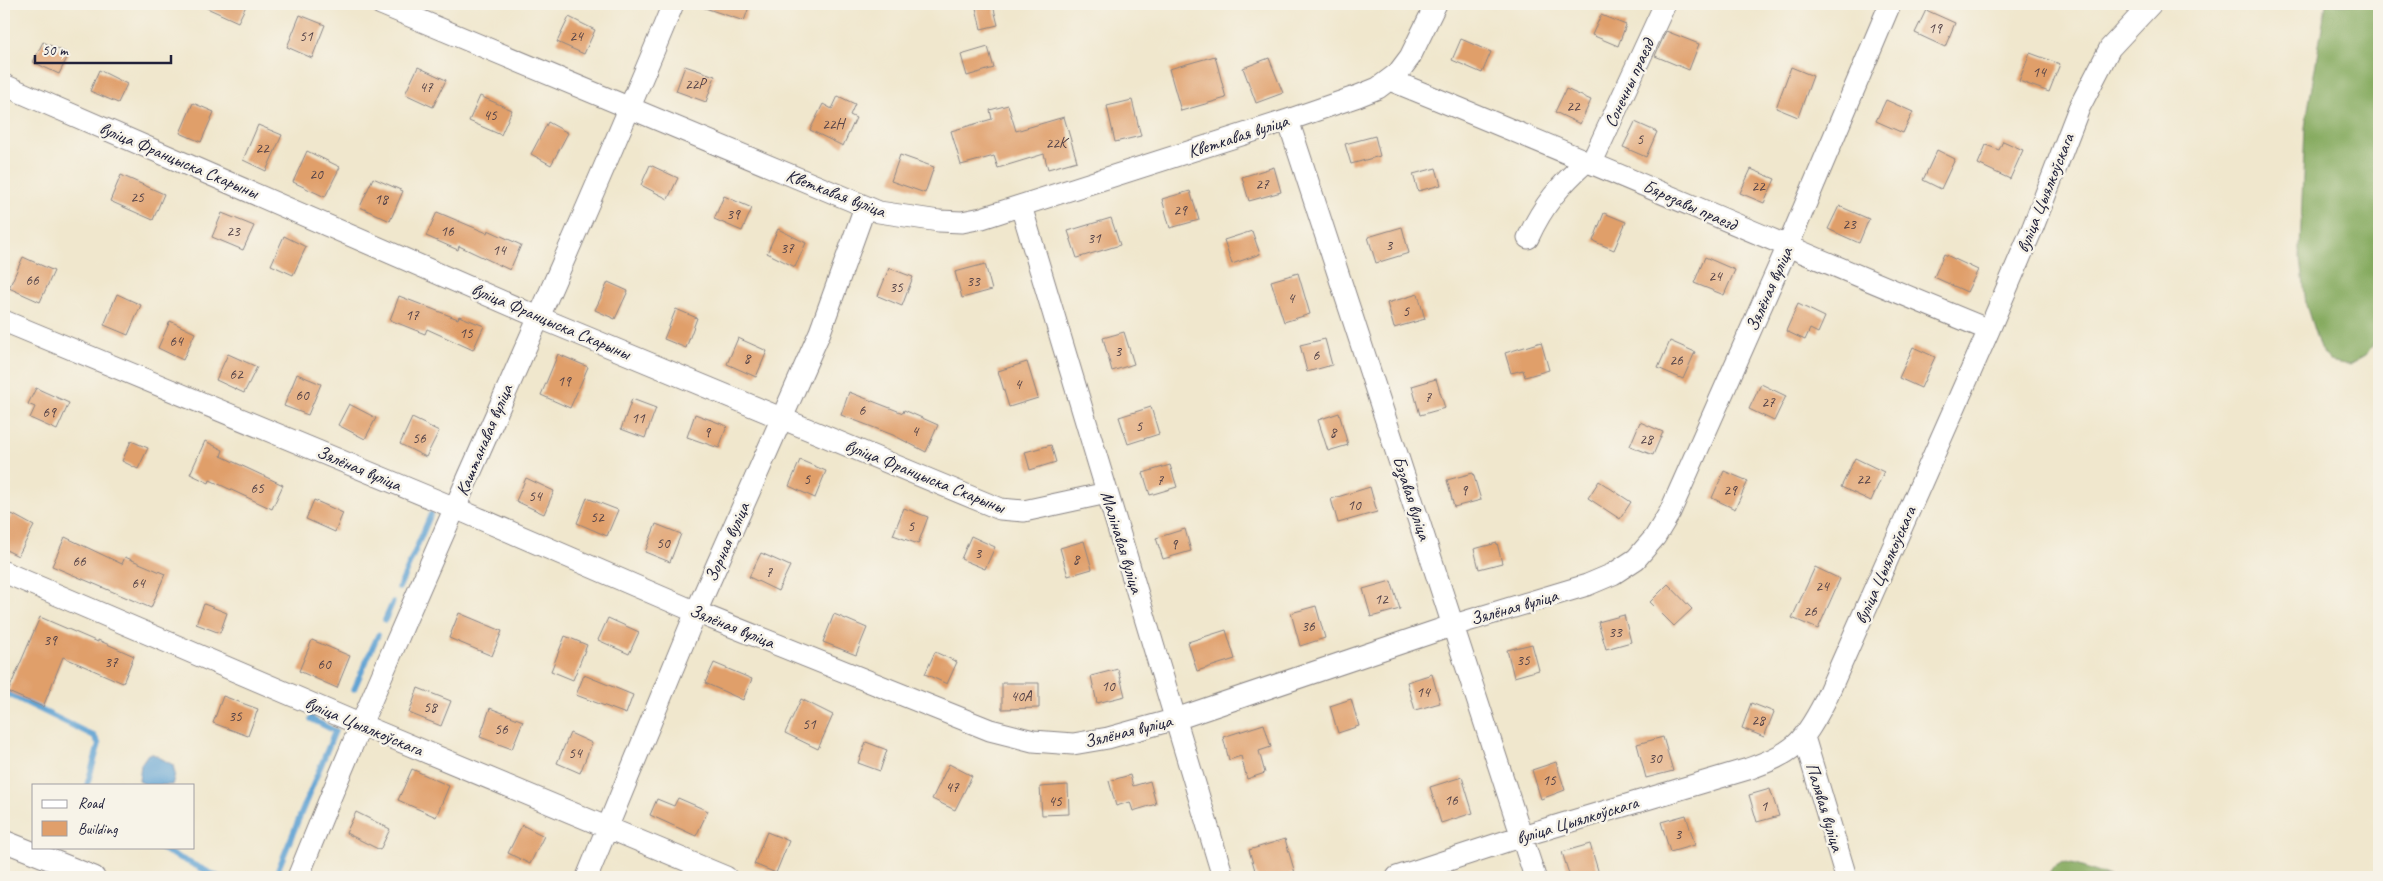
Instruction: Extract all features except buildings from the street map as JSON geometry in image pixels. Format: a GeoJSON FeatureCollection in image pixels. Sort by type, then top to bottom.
{"type":"FeatureCollection","features":[{"type":"Feature","properties":{"kind":"street","name":"Кветкавая вуліца"},"geometry":{"type":"LineString","coordinates":[[381,4],[879,212],[916,219],[962,222],[1021,206],[1288,120],[1365,93],[1390,80],[1398,73],[1410,57],[1436,4]]}},
{"type":"Feature","properties":{"kind":"street","name":"Каштанавая вуліца"},"geometry":{"type":"LineString","coordinates":[[298,877],[359,724],[630,109],[673,4]]}},
{"type":"Feature","properties":{"kind":"street","name":"Сонечны праезд"},"geometry":{"type":"LineString","coordinates":[[1528,238],[1540,213],[1556,190],[1590,161],[1666,4]]}},
{"type":"Feature","properties":{"kind":"street","name":"Зялёная вуліца"},"geometry":{"type":"LineString","coordinates":[[4,321],[455,508],[696,612],[990,730],[1033,741],[1073,744],[1108,738],[1176,720],[1454,625],[1587,585],[1613,574],[1636,559],[1655,537],[1670,512],[1787,248],[1890,4]]}},
{"type":"Feature","properties":{"kind":"street","name":"вуліца Цыялкоўскага"},"geometry":{"type":"LineString","coordinates":[[1397,877],[1522,836],[1776,759],[1794,748],[1804,737],[1824,703],[1989,330],[2033,227],[2079,108],[2110,48],[2150,4]]}},
{"type":"Feature","properties":{"kind":"street","name":"Бярозавы праезд"},"geometry":{"type":"LineString","coordinates":[[1390,80],[1590,161],[1787,248],[1989,330]]}},
{"type":"Feature","properties":{"kind":"street","name":"вуліца Францыска Скарыны"},"geometry":{"type":"LineString","coordinates":[[4,85],[538,317],[1000,509],[1024,511],[1107,493]]}},
{"type":"Feature","properties":{"kind":"street","name":"Бэзавая вуліца"},"geometry":{"type":"LineString","coordinates":[[1288,120],[1454,625],[1534,877]]}},
{"type":"Feature","properties":{"kind":"street","name":"Зорная вуліца"},"geometry":{"type":"LineString","coordinates":[[587,877],[696,612],[820,332],[865,206]]}},
{"type":"Feature","properties":{"kind":"street","name":"Малінавая вуліца"},"geometry":{"type":"LineString","coordinates":[[1021,206],[1223,877]]}},
{"type":"Feature","properties":{"kind":"street","name":"вуліца Цыялкоўскага"},"geometry":{"type":"LineString","coordinates":[[4,572],[359,724],[726,877]]}},
{"type":"Feature","properties":{"kind":"street","name":"Палявая вуліца"},"geometry":{"type":"LineString","coordinates":[[1804,737],[1846,877]]}},
{"type":"Feature","properties":{"kind":"street"},"geometry":{"type":"LineString","coordinates":[[4,842],[94,877]]}},
{"type":"Feature","properties":{"kind":"green space"},"geometry":{"type":"Polygon","coordinates":[[[2326,4],[2379,4],[2379,336],[2365,356],[2349,365],[2330,361],[2320,349],[2306,305],[2300,249],[2305,127],[2326,4]]]}},
{"type":"Feature","properties":{"kind":"green space"},"geometry":{"type":"Polygon","coordinates":[[[2061,862],[2076,865],[2110,877],[2046,877],[2053,867],[2061,862]]]}},
{"type":"Feature","properties":{"kind":"water"},"geometry":{"type":"Polygon","coordinates":[[[148,754],[153,754],[173,765],[175,774],[172,784],[144,784],[139,781],[141,764],[148,754]]]}},
{"type":"Feature","properties":{"kind":"waterway"},"geometry":{"type":"LineString","coordinates":[[399,588],[431,514]]}},
{"type":"Feature","properties":{"kind":"waterway"},"geometry":{"type":"LineString","coordinates":[[385,620],[393,602]]}},
{"type":"Feature","properties":{"kind":"waterway"},"geometry":{"type":"LineString","coordinates":[[354,689],[378,635]]}},
{"type":"Feature","properties":{"kind":"waterway"},"geometry":{"type":"LineString","coordinates":[[4,692],[94,736],[99,744],[87,784]]}},
{"type":"Feature","properties":{"kind":"waterway"},"geometry":{"type":"LineString","coordinates":[[275,877],[335,731],[311,719],[313,713]]}},
{"type":"Feature","properties":{"kind":"waterway"},"geometry":{"type":"LineString","coordinates":[[159,848],[219,877]]}}]}
